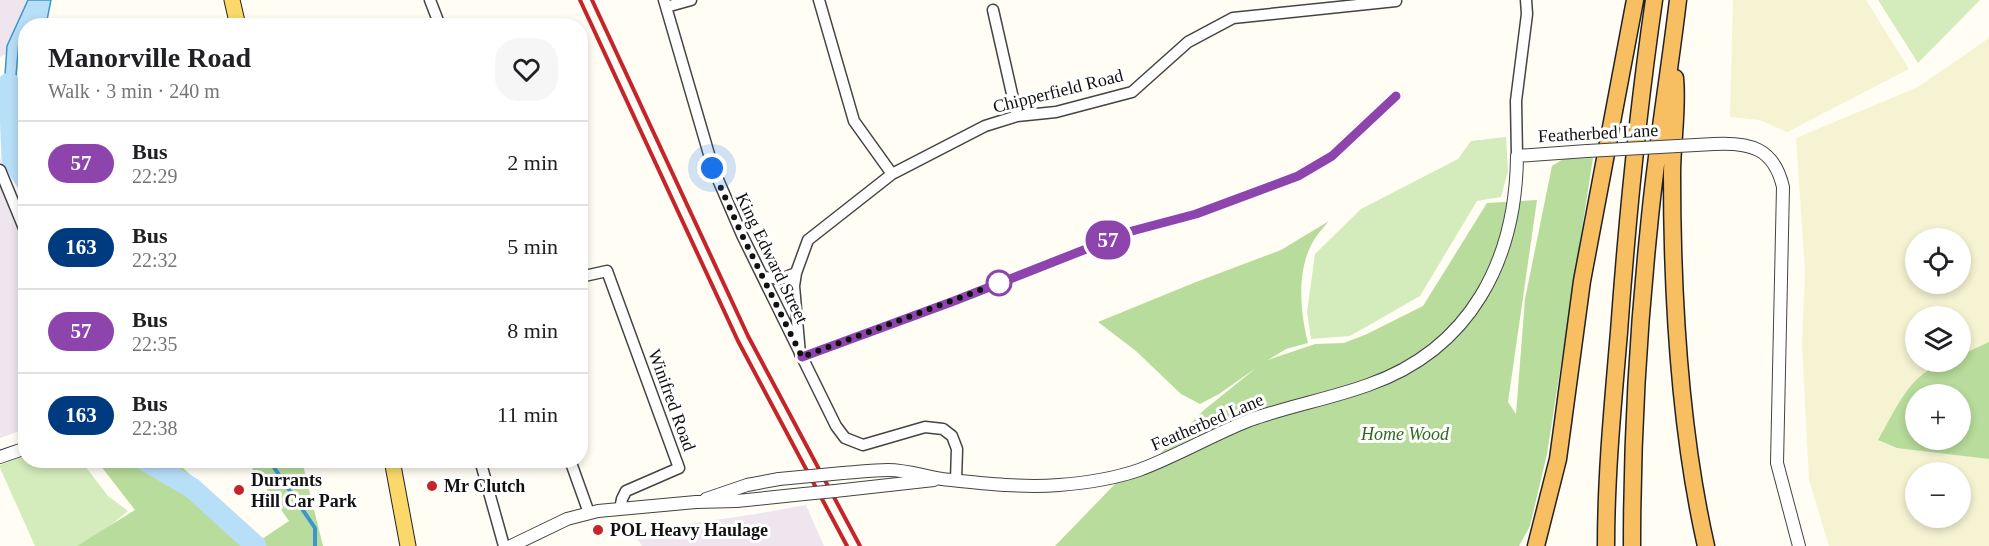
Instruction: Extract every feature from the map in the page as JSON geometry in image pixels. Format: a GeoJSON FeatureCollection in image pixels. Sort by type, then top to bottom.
{"type":"FeatureCollection","features":[{"type":"Feature","properties":{"kind":"highway"},"geometry":{"type":"LineString","coordinates":[[1536,546],[1558,459],[1582,281],[1635,0]]}},
{"type":"Feature","properties":{"kind":"highway"},"geometry":{"type":"LineString","coordinates":[[1606,546],[1611,432],[1627,232],[1642,82],[1654,0]]}},
{"type":"Feature","properties":{"kind":"highway"},"geometry":{"type":"LineString","coordinates":[[1632,546],[1635,412],[1646,261],[1678,0]]}},
{"type":"Feature","properties":{"kind":"highway"},"geometry":{"type":"LineString","coordinates":[[1673,44],[1677,97],[1672,172],[1676,321],[1688,437],[1699,518],[1706,546]]}},
{"type":"Feature","properties":{"kind":"main road"},"geometry":{"type":"LineString","coordinates":[[232,0],[236,18]]}},
{"type":"Feature","properties":{"kind":"main road"},"geometry":{"type":"LineString","coordinates":[[393,468],[408,546]]}},
{"type":"Feature","properties":{"kind":"street"},"geometry":{"type":"LineString","coordinates":[[430,0],[437,18]]}},
{"type":"Feature","properties":{"kind":"street"},"geometry":{"type":"LineString","coordinates":[[665,4],[691,0]]}},
{"type":"Feature","properties":{"kind":"street"},"geometry":{"type":"LineString","coordinates":[[819,0],[854,121],[892,174]]}},
{"type":"Feature","properties":{"kind":"street"},"geometry":{"type":"LineString","coordinates":[[1517,156],[1516,101],[1527,14],[1526,0]]}},
{"type":"Feature","properties":{"kind":"street","name":"Chipperfield Road"},"geometry":{"type":"LineString","coordinates":[[801,356],[795,294],[796,273],[808,240],[892,174],[985,126],[1017,116],[1056,112],[1132,92],[1188,42],[1233,18],[1396,1]]}},
{"type":"Feature","properties":{"kind":"street","name":"King Edward Street"},"geometry":{"type":"LineString","coordinates":[[665,4],[712,168],[742,235],[836,426],[845,438],[863,445],[925,427],[943,429],[952,436],[957,449],[956,480]]}},
{"type":"Feature","properties":{"kind":"street"},"geometry":{"type":"LineString","coordinates":[[993,10],[1017,116]]}},
{"type":"Feature","properties":{"kind":"street"},"geometry":{"type":"LineString","coordinates":[[801,356],[954,301],[1132,231],[1196,214],[1298,176],[1332,156],[1396,96]]}},
{"type":"Feature","properties":{"kind":"street","name":"Featherbed Lane"},"geometry":{"type":"LineString","coordinates":[[696,502],[747,485],[779,479],[889,470],[941,479],[1037,486],[1086,482],[1119,476],[1159,462],[1252,420],[1368,385],[1410,365],[1429,353],[1474,306],[1492,276],[1509,231],[1516,187],[1517,156],[1741,143],[1757,148],[1774,164],[1783,187],[1777,463],[1799,546]]}},
{"type":"Feature","properties":{"kind":"street"},"geometry":{"type":"LineString","coordinates":[[0,170],[18,214]]}},
{"type":"Feature","properties":{"kind":"street","name":"Winifred Road"},"geometry":{"type":"LineString","coordinates":[[588,276],[607,271],[679,468],[626,491],[621,499],[620,509]]}},
{"type":"Feature","properties":{"kind":"street"},"geometry":{"type":"LineString","coordinates":[[764,278],[781,279],[796,273]]}},
{"type":"Feature","properties":{"kind":"street"},"geometry":{"type":"LineString","coordinates":[[0,457],[18,451]]}},
{"type":"Feature","properties":{"kind":"street"},"geometry":{"type":"LineString","coordinates":[[482,468],[504,546]]}},
{"type":"Feature","properties":{"kind":"street"},"geometry":{"type":"LineString","coordinates":[[573,468],[589,513]]}},
{"type":"Feature","properties":{"kind":"street","name":"Featherbed Lane"},"geometry":{"type":"LineString","coordinates":[[511,546],[561,522],[589,513],[696,502],[737,501],[941,479]]}},
{"type":"Feature","properties":{"kind":"shaded area"},"geometry":{"type":"Polygon","coordinates":[[[0,0],[28,0],[18,18],[6,54],[0,57],[0,0]]]}},
{"type":"Feature","properties":{"kind":"shaded area"},"geometry":{"type":"Polygon","coordinates":[[[1733,0],[1866,0],[1909,69],[1787,132],[1760,120],[1730,117],[1733,0]]]}},
{"type":"Feature","properties":{"kind":"shaded area"},"geometry":{"type":"Polygon","coordinates":[[[1989,38],[1989,546],[1829,546],[1809,480],[1802,344],[1805,272],[1796,138],[1918,87],[1989,38]]]}},
{"type":"Feature","properties":{"kind":"shaded area"},"geometry":{"type":"Polygon","coordinates":[[[0,158],[18,201],[18,432],[0,438],[0,158]]]}},
{"type":"Feature","properties":{"kind":"shaded area"},"geometry":{"type":"Polygon","coordinates":[[[806,505],[824,546],[642,546],[633,532],[756,514],[806,505]]]}},
{"type":"Feature","properties":{"kind":"green space"},"geometry":{"type":"Polygon","coordinates":[[[1878,0],[1980,0],[1918,63],[1878,0]]]}},
{"type":"Feature","properties":{"kind":"green space"},"geometry":{"type":"Polygon","coordinates":[[[1506,137],[1508,171],[1501,197],[1477,201],[1420,296],[1350,336],[1311,339],[1307,312],[1315,254],[1361,209],[1458,159],[1471,141],[1506,137]]]}},
{"type":"Feature","properties":{"kind":"green space","name":"Home Wood"},"geometry":{"type":"Polygon","coordinates":[[[1593,158],[1547,454],[1530,526],[1519,546],[1055,546],[1115,484],[1141,473],[1204,410],[1256,368],[1219,394],[1200,404],[1181,394],[1136,351],[1098,322],[1281,250],[1329,221],[1316,237],[1304,264],[1301,291],[1308,343],[1286,349],[1268,360],[1315,344],[1344,343],[1423,306],[1487,203],[1537,200],[1508,402],[1516,414],[1525,299],[1552,166],[1563,159],[1593,158]]]}},
{"type":"Feature","properties":{"kind":"green space"},"geometry":{"type":"Polygon","coordinates":[[[1989,342],[1989,459],[1914,450],[1971,450],[1971,384],[1913,384],[1926,372],[1971,372],[1971,350],[1989,342]]]}},
{"type":"Feature","properties":{"kind":"green space"},"geometry":{"type":"Polygon","coordinates":[[[1905,394],[1905,449],[1878,440],[1905,394]]]}},
{"type":"Feature","properties":{"kind":"green space"},"geometry":{"type":"Polygon","coordinates":[[[18,458],[18,468],[86,468],[108,496],[128,511],[85,546],[35,546],[0,465],[18,458]]]}},
{"type":"Feature","properties":{"kind":"green space"},"geometry":{"type":"Polygon","coordinates":[[[102,468],[183,468],[262,539],[289,521],[252,468],[304,468],[323,546],[77,546],[135,510],[102,468]]]}},
{"type":"Feature","properties":{"kind":"water"},"geometry":{"type":"Polygon","coordinates":[[[28,0],[51,0],[47,18],[20,18],[28,0]]]}},
{"type":"Feature","properties":{"kind":"water"},"geometry":{"type":"Polygon","coordinates":[[[18,22],[16,76],[6,129],[3,104],[7,46],[18,22]]]}},
{"type":"Feature","properties":{"kind":"waterway"},"geometry":{"type":"LineString","coordinates":[[9,83],[12,159],[18,168]]}},
{"type":"Feature","properties":{"kind":"waterway"},"geometry":{"type":"LineString","coordinates":[[158,468],[192,488],[256,546]]}},
{"type":"Feature","properties":{"kind":"waterway"},"geometry":{"type":"LineString","coordinates":[[274,468],[315,528],[315,546]]}},
{"type":"Feature","properties":{"kind":"railway"},"geometry":{"type":"LineString","coordinates":[[580,0],[738,341],[847,546]]}},
{"type":"Feature","properties":{"kind":"railway"},"geometry":{"type":"LineString","coordinates":[[592,0],[748,336],[860,546]]}},
{"type":"Feature","properties":{"kind":"bus line","name":"57"},"geometry":{"type":"LineString","coordinates":[[802,357],[954,301],[1132,231],[1196,214],[1298,176],[1332,156],[1396,96]]}},
{"type":"Feature","properties":{"kind":"place","name":"Mr Clutch"},"geometry":{"type":"Point","coordinates":[432,486]}},
{"type":"Feature","properties":{"kind":"place","name":"Durrants Hill Car Park"},"geometry":{"type":"Point","coordinates":[239,490]}},
{"type":"Feature","properties":{"kind":"place","name":"POL Heavy Haulage"},"geometry":{"type":"Point","coordinates":[598,530]}},
{"type":"Feature","properties":{"kind":"route"},"geometry":{"type":"LineString","coordinates":[[712,168],[802,357],[999,283]]}}]}
